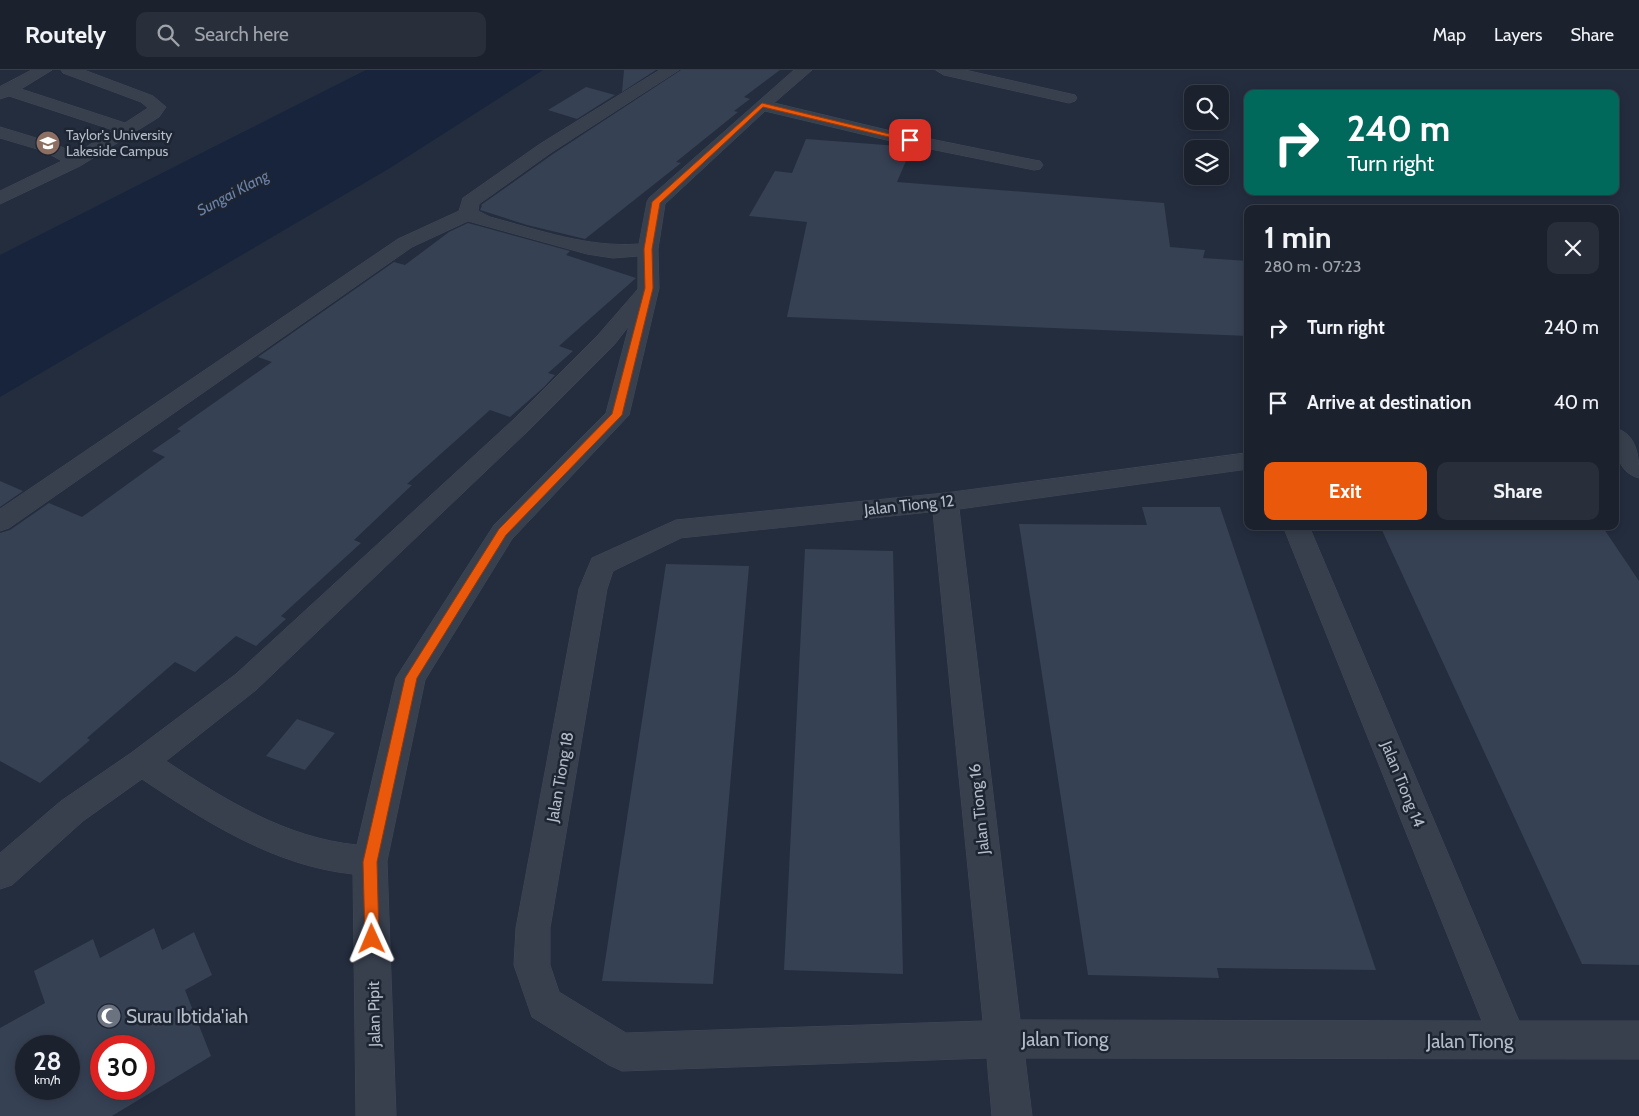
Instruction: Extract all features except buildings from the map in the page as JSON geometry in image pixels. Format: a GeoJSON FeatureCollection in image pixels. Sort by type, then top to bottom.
{"type":"FeatureCollection","features":[{"type":"Feature","properties":{"kind":"street"},"geometry":{"type":"LineString","coordinates":[[4,92],[44,70]]}},
{"type":"Feature","properties":{"kind":"street"},"geometry":{"type":"LineString","coordinates":[[5,192],[74,162],[153,113],[158,107],[147,99],[69,70]]}},
{"type":"Feature","properties":{"kind":"street"},"geometry":{"type":"LineString","coordinates":[[468,214],[470,202],[546,148],[671,70]]}},
{"type":"Feature","properties":{"kind":"street","name":"Jalan Pipit"},"geometry":{"type":"LineString","coordinates":[[376,1116],[370,862],[412,678],[502,532],[617,415],[649,288],[648,249],[656,202],[762,105],[804,70]]}},
{"type":"Feature","properties":{"kind":"street"},"geometry":{"type":"LineString","coordinates":[[944,70],[1069,98]]}},
{"type":"Feature","properties":{"kind":"street"},"geometry":{"type":"LineString","coordinates":[[4,92],[126,129]]}},
{"type":"Feature","properties":{"kind":"street"},"geometry":{"type":"LineString","coordinates":[[762,105],[891,136],[1034,165]]}},
{"type":"Feature","properties":{"kind":"street"},"geometry":{"type":"LineString","coordinates":[[0,132],[52,149],[74,162]]}},
{"type":"Feature","properties":{"kind":"street"},"geometry":{"type":"LineString","coordinates":[[0,522],[405,243],[468,214],[483,221],[587,248],[613,252],[648,249]]}},
{"type":"Feature","properties":{"kind":"street"},"geometry":{"type":"LineString","coordinates":[[0,874],[72,811],[142,762],[246,682],[521,425],[606,340],[649,288]]}},
{"type":"Feature","properties":{"kind":"street"},"geometry":{"type":"LineString","coordinates":[[1619,442],[1639,470]]}},
{"type":"Feature","properties":{"kind":"street","name":"Jalan Tiong 12"},"geometry":{"type":"LineString","coordinates":[[593,589],[602,565],[676,530],[945,502],[1244,462]]}},
{"type":"Feature","properties":{"kind":"street","name":"Jalan Tiong 16"},"geometry":{"type":"LineString","coordinates":[[945,502],[1012,1116]]}},
{"type":"Feature","properties":{"kind":"street","name":"Jalan Tiong 14"},"geometry":{"type":"LineString","coordinates":[[1298,530],[1509,1042]]}},
{"type":"Feature","properties":{"kind":"street","name":"Jalan Tiong 18"},"geometry":{"type":"LineString","coordinates":[[532,965],[533,928],[593,589]]}},
{"type":"Feature","properties":{"kind":"street"},"geometry":{"type":"LineString","coordinates":[[142,762],[227,814],[272,836],[317,854],[370,862]]}},
{"type":"Feature","properties":{"kind":"street","name":"Jalan Tiong"},"geometry":{"type":"LineString","coordinates":[[532,965],[545,1004],[622,1052],[1004,1039],[1509,1042],[1639,1040]]}},
{"type":"Feature","properties":{"kind":"water","name":"Sungai Klang"},"geometry":{"type":"Polygon","coordinates":[[[366,70],[543,70],[390,168],[0,397],[0,255],[366,70]]]}},
{"type":"Feature","properties":{"kind":"place","name":"Taylor's University Lakeside Campus"},"geometry":{"type":"Point","coordinates":[48,143]}},
{"type":"Feature","properties":{"kind":"place","name":"Surau Ibtida'iah"},"geometry":{"type":"Point","coordinates":[109,1016]}},
{"type":"Feature","properties":{"kind":"route"},"geometry":{"type":"LineString","coordinates":[[372,939],[370,862],[412,678],[502,532],[617,415],[649,288],[648,249],[656,202],[762,105],[910,140]]}}]}
